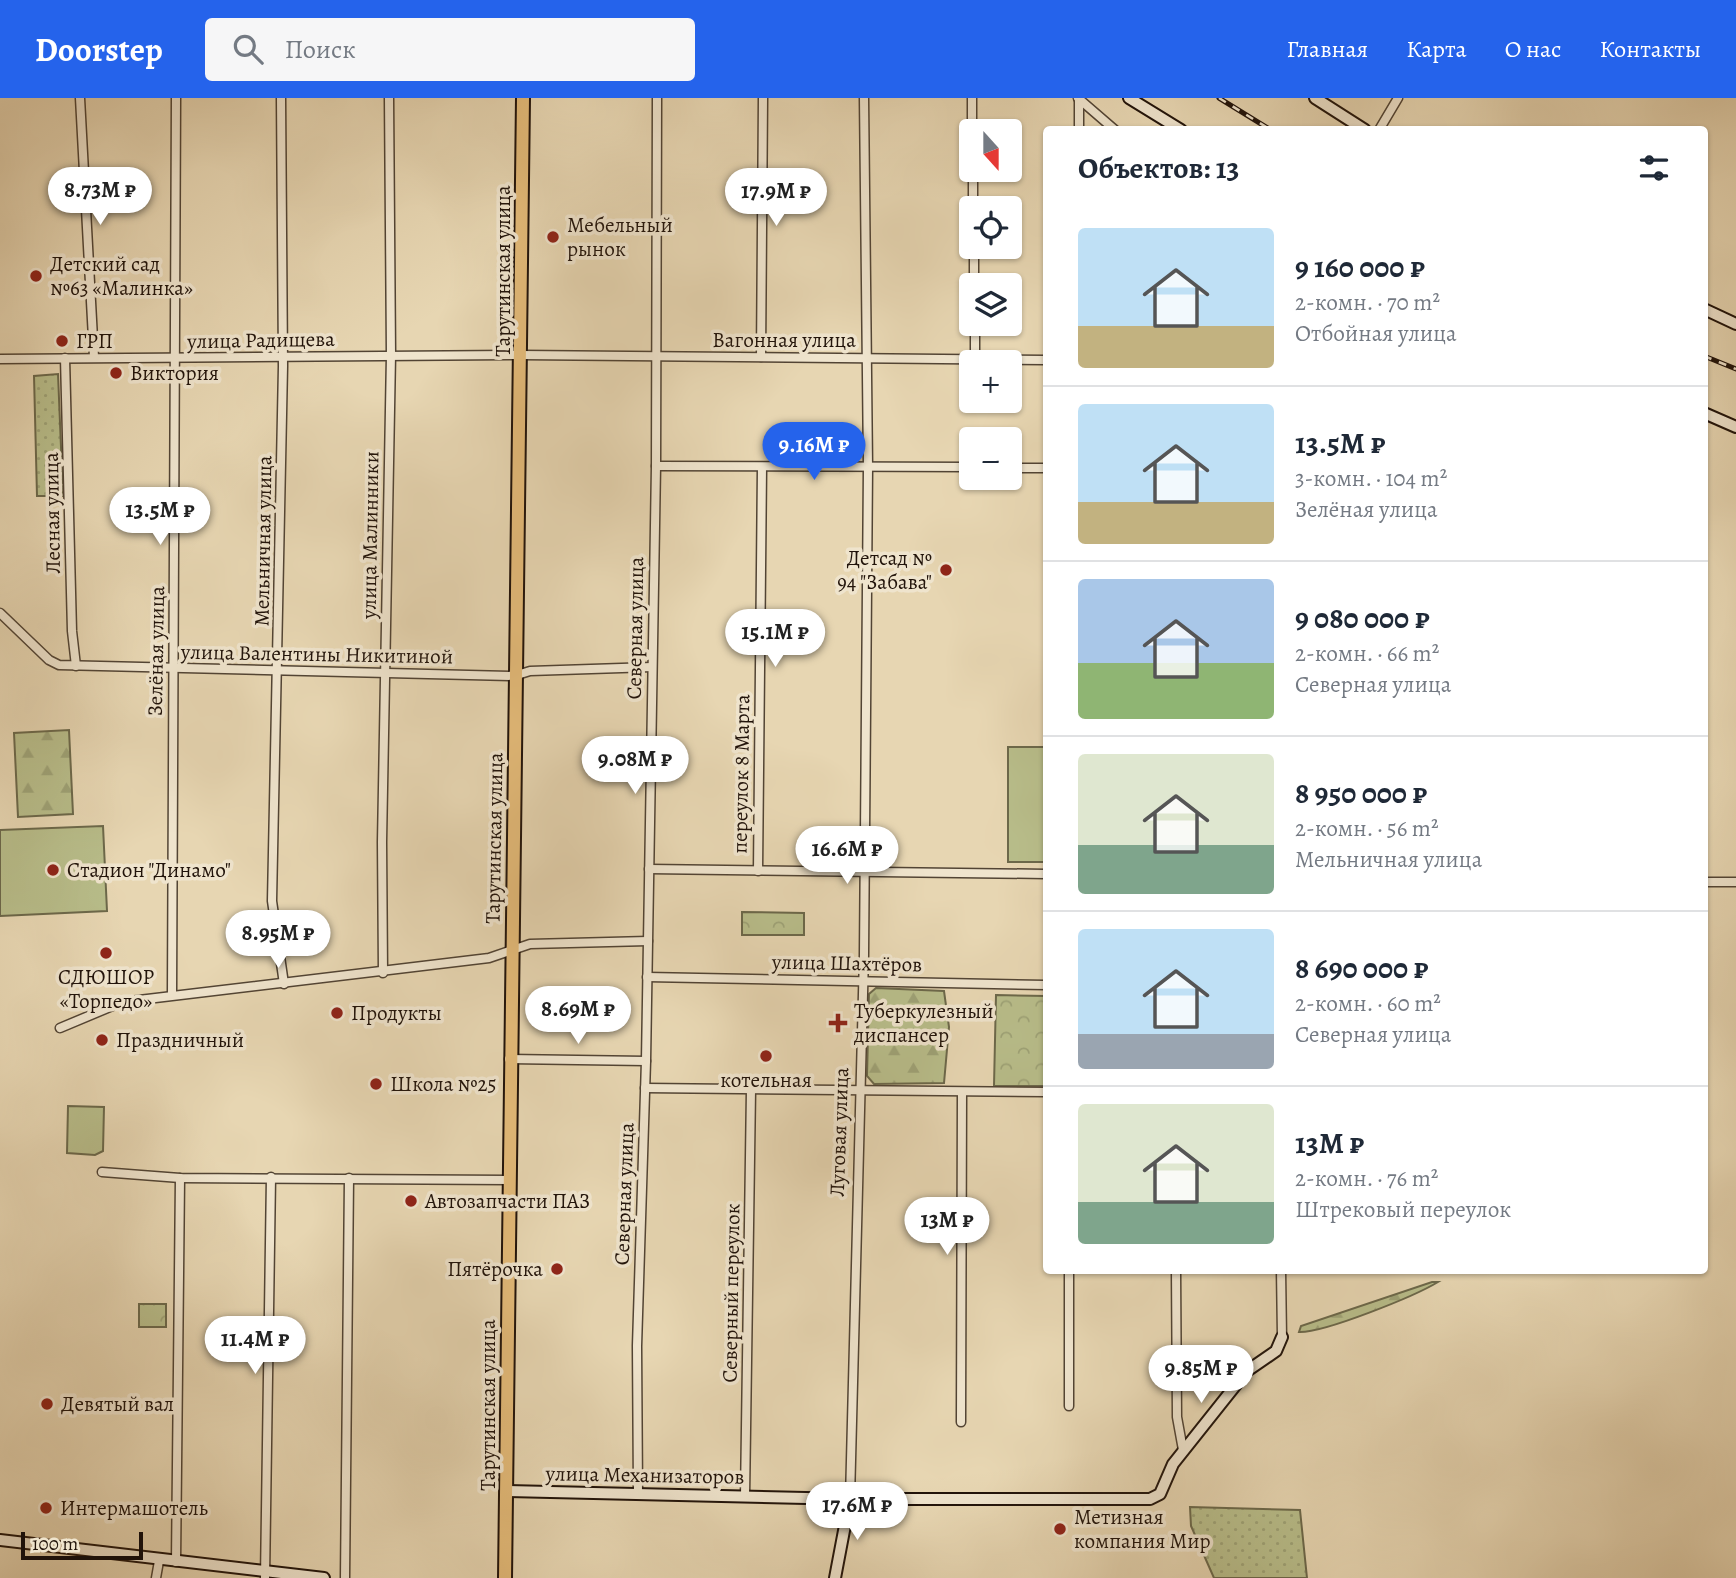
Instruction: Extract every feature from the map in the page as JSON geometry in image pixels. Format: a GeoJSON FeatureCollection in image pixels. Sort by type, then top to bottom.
{"type":"FeatureCollection","features":[{"type":"Feature","properties":{"kind":"main road","name":"Тарутинская улица"},"geometry":{"type":"LineString","coordinates":[[505,1578],[509,1059],[522,355],[523,98]]}},
{"type":"Feature","properties":{"kind":"street"},"geometry":{"type":"LineString","coordinates":[[80,98],[94,357]]}},
{"type":"Feature","properties":{"kind":"street","name":"Зелёная улица"},"geometry":{"type":"LineString","coordinates":[[172,995],[177,358],[176,98]]}},
{"type":"Feature","properties":{"kind":"street","name":"Мельничная улица"},"geometry":{"type":"LineString","coordinates":[[281,98],[282,357],[272,901],[284,984]]}},
{"type":"Feature","properties":{"kind":"street","name":"улица Малинники"},"geometry":{"type":"LineString","coordinates":[[383,973],[384,672],[391,355],[389,98]]}},
{"type":"Feature","properties":{"kind":"street","name":"Северная улица"},"geometry":{"type":"LineString","coordinates":[[638,1494],[637,1346],[646,1061],[656,467],[657,98]]}},
{"type":"Feature","properties":{"kind":"street"},"geometry":{"type":"LineString","coordinates":[[761,357],[763,98]]}},
{"type":"Feature","properties":{"kind":"street","name":"Луговая улица"},"geometry":{"type":"LineString","coordinates":[[835,1578],[850,1499],[863,981],[868,467],[864,98]]}},
{"type":"Feature","properties":{"kind":"street"},"geometry":{"type":"LineString","coordinates":[[972,98],[972,119]]}},
{"type":"Feature","properties":{"kind":"street"},"geometry":{"type":"LineString","coordinates":[[1079,98],[1079,126]]}},
{"type":"Feature","properties":{"kind":"street"},"geometry":{"type":"LineString","coordinates":[[1079,98],[1110,126]]}},
{"type":"Feature","properties":{"kind":"street"},"geometry":{"type":"LineString","coordinates":[[1129,98],[1174,126]]}},
{"type":"Feature","properties":{"kind":"street"},"geometry":{"type":"LineString","coordinates":[[1315,98],[1359,126]]}},
{"type":"Feature","properties":{"kind":"street"},"geometry":{"type":"LineString","coordinates":[[1381,126],[1398,98]]}},
{"type":"Feature","properties":{"kind":"street"},"geometry":{"type":"LineString","coordinates":[[1708,311],[1736,324]]}},
{"type":"Feature","properties":{"kind":"street","name":"улица Радищева"},"geometry":{"type":"LineString","coordinates":[[0,359],[522,355]]}},
{"type":"Feature","properties":{"kind":"street","name":"Вагонная улица"},"geometry":{"type":"LineString","coordinates":[[522,355],[959,359]]}},
{"type":"Feature","properties":{"kind":"street","name":"Лесная улица"},"geometry":{"type":"LineString","coordinates":[[65,358],[72,631],[76,666]]}},
{"type":"Feature","properties":{"kind":"street","name":"Вагонная улица"},"geometry":{"type":"LineString","coordinates":[[1022,360],[1043,360]]}},
{"type":"Feature","properties":{"kind":"street"},"geometry":{"type":"LineString","coordinates":[[1708,415],[1736,427]]}},
{"type":"Feature","properties":{"kind":"street"},"geometry":{"type":"LineString","coordinates":[[656,467],[959,467]]}},
{"type":"Feature","properties":{"kind":"street","name":"переулок 8 Марта"},"geometry":{"type":"LineString","coordinates":[[758,870],[762,467]]}},
{"type":"Feature","properties":{"kind":"street"},"geometry":{"type":"LineString","coordinates":[[1022,468],[1043,468]]}},
{"type":"Feature","properties":{"kind":"street","name":"улица Валентины Никитиной"},"geometry":{"type":"LineString","coordinates":[[0,613],[49,660],[59,665],[514,676],[530,671],[652,667]]}},
{"type":"Feature","properties":{"kind":"street"},"geometry":{"type":"LineString","coordinates":[[649,869],[1043,874]]}},
{"type":"Feature","properties":{"kind":"street"},"geometry":{"type":"LineString","coordinates":[[1708,882],[1736,883]]}},
{"type":"Feature","properties":{"kind":"street"},"geometry":{"type":"LineString","coordinates":[[60,1028],[122,1002],[383,973],[489,958],[530,944],[648,941]]}},
{"type":"Feature","properties":{"kind":"street","name":"улица Шахтёров"},"geometry":{"type":"LineString","coordinates":[[647,977],[1043,985]]}},
{"type":"Feature","properties":{"kind":"street"},"geometry":{"type":"LineString","coordinates":[[509,1059],[646,1061]]}},
{"type":"Feature","properties":{"kind":"street"},"geometry":{"type":"LineString","coordinates":[[645,1088],[1043,1092]]}},
{"type":"Feature","properties":{"kind":"street","name":"Северный переулок"},"geometry":{"type":"LineString","coordinates":[[745,1496],[751,1090]]}},
{"type":"Feature","properties":{"kind":"street"},"geometry":{"type":"LineString","coordinates":[[961,1422],[962,1091]]}},
{"type":"Feature","properties":{"kind":"street"},"geometry":{"type":"LineString","coordinates":[[102,1172],[180,1178],[509,1180]]}},
{"type":"Feature","properties":{"kind":"street"},"geometry":{"type":"LineString","coordinates":[[266,1574],[271,1177]]}},
{"type":"Feature","properties":{"kind":"street"},"geometry":{"type":"LineString","coordinates":[[176,1562],[180,1178]]}},
{"type":"Feature","properties":{"kind":"street"},"geometry":{"type":"LineString","coordinates":[[345,1578],[349,1178]]}},
{"type":"Feature","properties":{"kind":"street"},"geometry":{"type":"LineString","coordinates":[[1069,1274],[1069,1406]]}},
{"type":"Feature","properties":{"kind":"street"},"geometry":{"type":"LineString","coordinates":[[1176,1274],[1177,1417],[1183,1450]]}},
{"type":"Feature","properties":{"kind":"street"},"geometry":{"type":"LineString","coordinates":[[1183,1450],[1247,1371],[1276,1351],[1282,1337],[1281,1274]]}},
{"type":"Feature","properties":{"kind":"street","name":"улица Механизаторов"},"geometry":{"type":"LineString","coordinates":[[507,1491],[850,1499],[1150,1499],[1160,1494],[1183,1450]]}},
{"type":"Feature","properties":{"kind":"street"},"geometry":{"type":"LineString","coordinates":[[0,1541],[266,1574],[324,1578]]}},
{"type":"Feature","properties":{"kind":"street"},"geometry":{"type":"LineString","coordinates":[[156,1578],[159,1561]]}},
{"type":"Feature","properties":{"kind":"green space"},"geometry":{"type":"Polygon","coordinates":[[[58,374],[63,496],[37,496],[34,376],[58,374]]]}},
{"type":"Feature","properties":{"kind":"green space"},"geometry":{"type":"Polygon","coordinates":[[[69,730],[73,814],[18,817],[14,733],[69,730]]]}},
{"type":"Feature","properties":{"kind":"green space"},"geometry":{"type":"Polygon","coordinates":[[[1008,747],[1043,747],[1043,862],[1008,862],[1008,747]]]}},
{"type":"Feature","properties":{"kind":"green space","name":"Стадион \"Динамо\""},"geometry":{"type":"Polygon","coordinates":[[[103,826],[107,911],[0,916],[0,830],[103,826]]]}},
{"type":"Feature","properties":{"kind":"green space"},"geometry":{"type":"Polygon","coordinates":[[[742,912],[804,913],[804,935],[742,935],[742,912]]]}},
{"type":"Feature","properties":{"kind":"green space"},"geometry":{"type":"Polygon","coordinates":[[[876,988],[944,991],[949,1027],[944,1083],[874,1084],[867,1076],[869,994],[876,988]]]}},
{"type":"Feature","properties":{"kind":"green space"},"geometry":{"type":"Polygon","coordinates":[[[996,995],[1043,996],[1043,1086],[994,1086],[996,995]]]}},
{"type":"Feature","properties":{"kind":"green space"},"geometry":{"type":"Polygon","coordinates":[[[68,1106],[104,1107],[103,1151],[95,1155],[67,1153],[68,1106]]]}},
{"type":"Feature","properties":{"kind":"green space"},"geometry":{"type":"Polygon","coordinates":[[[1438,1282],[1369,1313],[1328,1327],[1299,1332],[1301,1326],[1438,1282]]]}},
{"type":"Feature","properties":{"kind":"green space"},"geometry":{"type":"Polygon","coordinates":[[[139,1304],[166,1304],[166,1327],[139,1327],[139,1304]]]}},
{"type":"Feature","properties":{"kind":"green space"},"geometry":{"type":"Polygon","coordinates":[[[1190,1507],[1300,1510],[1307,1578],[1214,1578],[1191,1526],[1190,1507]]]}},
{"type":"Feature","properties":{"kind":"railway"},"geometry":{"type":"LineString","coordinates":[[1219,98],[1264,126]]}},
{"type":"Feature","properties":{"kind":"railway"},"geometry":{"type":"LineString","coordinates":[[1708,358],[1736,369]]}},
{"type":"Feature","properties":{"kind":"place","name":"Мебельный рынок"},"geometry":{"type":"Point","coordinates":[553,237]}},
{"type":"Feature","properties":{"kind":"place","name":"Детский сад №63 «Малинка»"},"geometry":{"type":"Point","coordinates":[36,276]}},
{"type":"Feature","properties":{"kind":"place","name":"ГРП"},"geometry":{"type":"Point","coordinates":[62,341]}},
{"type":"Feature","properties":{"kind":"place","name":"Виктория"},"geometry":{"type":"Point","coordinates":[116,373]}},
{"type":"Feature","properties":{"kind":"place","name":"Детсад № 94 \"Забава\""},"geometry":{"type":"Point","coordinates":[946,570]}},
{"type":"Feature","properties":{"kind":"place","name":"Стадион \"Динамо\""},"geometry":{"type":"Point","coordinates":[53,870]}},
{"type":"Feature","properties":{"kind":"place","name":"СДЮШОР «Торпедо»"},"geometry":{"type":"Point","coordinates":[106,953]}},
{"type":"Feature","properties":{"kind":"place","name":"Продукты"},"geometry":{"type":"Point","coordinates":[337,1013]}},
{"type":"Feature","properties":{"kind":"place","name":"Туберкулезный диспансер"},"geometry":{"type":"Point","coordinates":[838,1023]}},
{"type":"Feature","properties":{"kind":"place","name":"Праздничный"},"geometry":{"type":"Point","coordinates":[102,1040]}},
{"type":"Feature","properties":{"kind":"place","name":"котельная"},"geometry":{"type":"Point","coordinates":[766,1056]}},
{"type":"Feature","properties":{"kind":"place","name":"Школа №25"},"geometry":{"type":"Point","coordinates":[376,1084]}},
{"type":"Feature","properties":{"kind":"place","name":"Автозапчасти ПАЗ"},"geometry":{"type":"Point","coordinates":[411,1201]}},
{"type":"Feature","properties":{"kind":"place","name":"Пятёрочка"},"geometry":{"type":"Point","coordinates":[557,1269]}},
{"type":"Feature","properties":{"kind":"place","name":"Девятый вал"},"geometry":{"type":"Point","coordinates":[47,1404]}},
{"type":"Feature","properties":{"kind":"place","name":"Интермашотель"},"geometry":{"type":"Point","coordinates":[46,1508]}},
{"type":"Feature","properties":{"kind":"place","name":"Метизная компания Мир"},"geometry":{"type":"Point","coordinates":[1060,1529]}}]}
